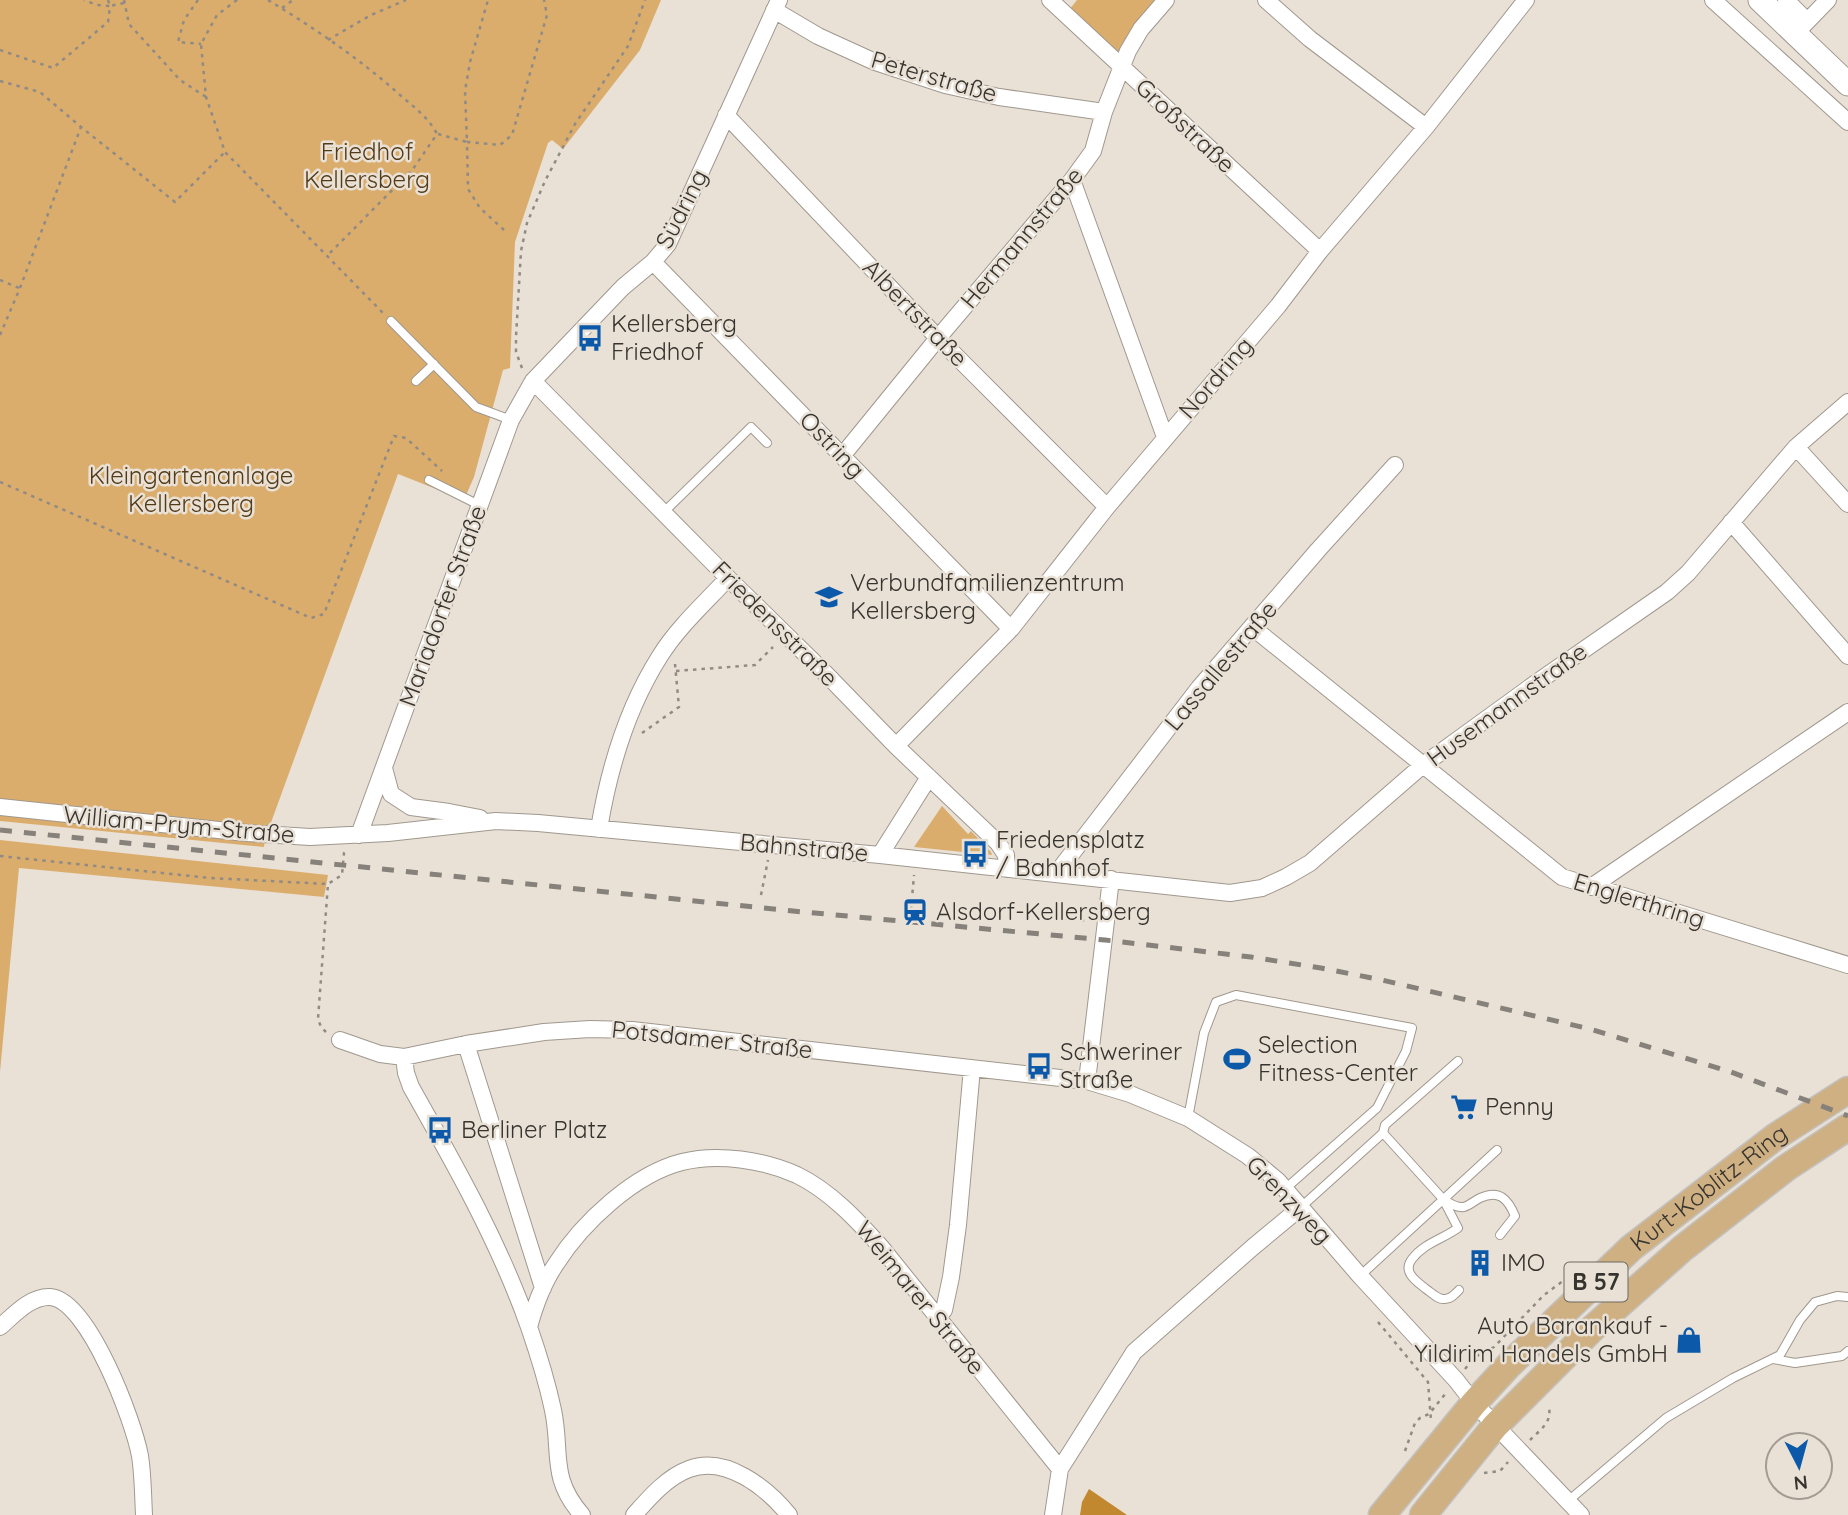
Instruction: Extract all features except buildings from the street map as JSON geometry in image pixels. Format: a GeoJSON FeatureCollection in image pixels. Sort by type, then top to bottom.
{"type":"FeatureCollection","features":[{"type":"Feature","properties":{"kind":"main road"},"geometry":{"type":"LineString","coordinates":[[1760,0],[1801,27],[1848,84]]}},
{"type":"Feature","properties":{"kind":"main road","name":"Kurt-Koblitz-Ring"},"geometry":{"type":"LineString","coordinates":[[1382,1515],[1474,1403],[1510,1364],[1631,1248],[1775,1137],[1848,1090]]}},
{"type":"Feature","properties":{"kind":"main road","name":"Kurt-Koblitz-Ring"},"geometry":{"type":"LineString","coordinates":[[1423,1515],[1495,1426],[1593,1328],[1683,1248],[1786,1168],[1848,1127]]}},
{"type":"Feature","properties":{"kind":"street","name":"Großstraße"},"geometry":{"type":"LineString","coordinates":[[1049,0],[1320,251]]}},
{"type":"Feature","properties":{"kind":"street","name":"Hermannstraße"},"geometry":{"type":"LineString","coordinates":[[842,456],[1072,180],[1093,151],[1120,66],[1140,29],[1166,0]]}},
{"type":"Feature","properties":{"kind":"street"},"geometry":{"type":"LineString","coordinates":[[1266,0],[1310,39],[1426,127]]}},
{"type":"Feature","properties":{"kind":"street","name":"Nordring"},"geometry":{"type":"LineString","coordinates":[[896,746],[1011,629],[1107,507],[1426,127],[1525,0]]}},
{"type":"Feature","properties":{"kind":"street"},"geometry":{"type":"LineString","coordinates":[[1713,0],[1848,122]]}},
{"type":"Feature","properties":{"kind":"street"},"geometry":{"type":"LineString","coordinates":[[1786,0],[1801,27],[1828,0]]}},
{"type":"Feature","properties":{"kind":"street","name":"Südring"},"geometry":{"type":"LineString","coordinates":[[533,382],[622,287],[653,262],[668,244],[777,5]]}},
{"type":"Feature","properties":{"kind":"street","name":"Peterstraße"},"geometry":{"type":"LineString","coordinates":[[777,5],[818,36],[875,62],[944,85],[999,97],[1104,112]]}},
{"type":"Feature","properties":{"kind":"street","name":"Albertstraße"},"geometry":{"type":"LineString","coordinates":[[726,116],[938,338],[1107,507]]}},
{"type":"Feature","properties":{"kind":"street"},"geometry":{"type":"LineString","coordinates":[[1072,180],[1165,437]]}},
{"type":"Feature","properties":{"kind":"street","name":"Ostring"},"geometry":{"type":"LineString","coordinates":[[653,262],[1011,629]]}},
{"type":"Feature","properties":{"kind":"street","name":"Mariadorfer Straße"},"geometry":{"type":"LineString","coordinates":[[359,835],[473,502],[511,420],[533,382]]}},
{"type":"Feature","properties":{"kind":"street","name":"Friedensstraße"},"geometry":{"type":"LineString","coordinates":[[533,382],[896,746],[998,843],[1006,855],[1007,869]]}},
{"type":"Feature","properties":{"kind":"street","name":"Husemannstraße"},"geometry":{"type":"LineString","coordinates":[[1111,879],[1230,892],[1262,888],[1310,863],[1423,765],[1535,683],[1667,592],[1688,573],[1796,447],[1848,402]]}},
{"type":"Feature","properties":{"kind":"street"},"geometry":{"type":"LineString","coordinates":[[1796,447],[1848,504]]}},
{"type":"Feature","properties":{"kind":"street","name":"Lassallestraße"},"geometry":{"type":"LineString","coordinates":[[1056,874],[1199,688],[1395,465]]}},
{"type":"Feature","properties":{"kind":"street"},"geometry":{"type":"LineString","coordinates":[[1731,522],[1848,656]]}},
{"type":"Feature","properties":{"kind":"street"},"geometry":{"type":"LineString","coordinates":[[599,829],[617,751],[637,697],[661,654],[728,578]]}},
{"type":"Feature","properties":{"kind":"street","name":"Englerthring"},"geometry":{"type":"LineString","coordinates":[[1252,626],[1562,877],[1848,965]]}},
{"type":"Feature","properties":{"kind":"street"},"geometry":{"type":"LineString","coordinates":[[1591,887],[1848,712]]}},
{"type":"Feature","properties":{"kind":"street","name":"Bahnstraße"},"geometry":{"type":"LineString","coordinates":[[384,768],[391,794],[411,807],[496,821],[880,855],[1111,879]]}},
{"type":"Feature","properties":{"kind":"street"},"geometry":{"type":"LineString","coordinates":[[880,855],[929,777]]}},
{"type":"Feature","properties":{"kind":"street","name":"William-Prym-Straße"},"geometry":{"type":"LineString","coordinates":[[0,807],[247,833],[310,837],[359,835]]}},
{"type":"Feature","properties":{"kind":"street","name":"Bahnstraße"},"geometry":{"type":"LineString","coordinates":[[359,835],[496,821]]}},
{"type":"Feature","properties":{"kind":"street"},"geometry":{"type":"LineString","coordinates":[[1087,1082],[1111,879]]}},
{"type":"Feature","properties":{"kind":"street","name":"Potsdamer Straße"},"geometry":{"type":"LineString","coordinates":[[340,1040],[380,1054],[404,1057],[544,1032],[632,1030],[1087,1082]]}},
{"type":"Feature","properties":{"kind":"street"},"geometry":{"type":"LineString","coordinates":[[466,1044],[543,1288]]}},
{"type":"Feature","properties":{"kind":"street"},"geometry":{"type":"LineString","coordinates":[[404,1057],[411,1087],[471,1193],[529,1327],[553,1411],[559,1471],[565,1492],[582,1515]]}},
{"type":"Feature","properties":{"kind":"street"},"geometry":{"type":"LineString","coordinates":[[937,1318],[944,1310],[951,1278],[972,1068]]}},
{"type":"Feature","properties":{"kind":"street","name":"Grenzweg"},"geometry":{"type":"LineString","coordinates":[[1087,1082],[1156,1104],[1188,1118],[1248,1156],[1278,1181],[1495,1426]]}},
{"type":"Feature","properties":{"kind":"street","name":"Weimarer Straße"},"geometry":{"type":"LineString","coordinates":[[529,1327],[535,1305],[555,1265],[581,1232],[636,1183],[683,1162],[740,1159],[766,1164],[798,1175],[854,1217],[1060,1469]]}},
{"type":"Feature","properties":{"kind":"street"},"geometry":{"type":"LineString","coordinates":[[1053,1515],[1060,1469],[1134,1352],[1300,1208]]}},
{"type":"Feature","properties":{"kind":"street"},"geometry":{"type":"LineString","coordinates":[[0,1327],[29,1303],[48,1297],[63,1301],[80,1317],[112,1374],[125,1405],[140,1456],[144,1515]]}},
{"type":"Feature","properties":{"kind":"street"},"geometry":{"type":"LineString","coordinates":[[1495,1426],[1581,1515]]}},
{"type":"Feature","properties":{"kind":"street"},"geometry":{"type":"LineString","coordinates":[[634,1515],[676,1476],[691,1468],[707,1467],[722,1468],[741,1475],[759,1486],[789,1515]]}},
{"type":"Feature","properties":{"kind":"lane"},"geometry":{"type":"LineString","coordinates":[[391,321],[476,407],[511,420]]}},
{"type":"Feature","properties":{"kind":"lane"},"geometry":{"type":"LineString","coordinates":[[416,381],[434,364]]}},
{"type":"Feature","properties":{"kind":"lane"},"geometry":{"type":"LineString","coordinates":[[663,513],[751,427],[767,443]]}},
{"type":"Feature","properties":{"kind":"lane"},"geometry":{"type":"LineString","coordinates":[[429,480],[473,502]]}},
{"type":"Feature","properties":{"kind":"lane"},"geometry":{"type":"LineString","coordinates":[[1188,1118],[1205,1033],[1216,1002],[1236,995],[1412,1028],[1406,1051],[1377,1108],[1284,1189]]}},
{"type":"Feature","properties":{"kind":"lane"},"geometry":{"type":"LineString","coordinates":[[1300,1208],[1382,1133],[1385,1125],[1458,1061]]}},
{"type":"Feature","properties":{"kind":"lane"},"geometry":{"type":"LineString","coordinates":[[1382,1133],[1443,1199],[1458,1228],[1432,1241],[1411,1260],[1409,1272],[1412,1279],[1440,1298],[1452,1297],[1459,1290]]}},
{"type":"Feature","properties":{"kind":"lane"},"geometry":{"type":"LineString","coordinates":[[1360,1276],[1497,1150]]}},
{"type":"Feature","properties":{"kind":"lane"},"geometry":{"type":"LineString","coordinates":[[1443,1199],[1462,1208],[1481,1198],[1501,1196],[1510,1204],[1515,1216],[1500,1235]]}},
{"type":"Feature","properties":{"kind":"lane"},"geometry":{"type":"LineString","coordinates":[[1568,1501],[1666,1418],[1733,1378],[1780,1355],[1800,1320],[1815,1302],[1837,1296],[1848,1297]]}},
{"type":"Feature","properties":{"kind":"lane"},"geometry":{"type":"LineString","coordinates":[[1773,1359],[1796,1363],[1842,1356],[1848,1351]]}},
{"type":"Feature","properties":{"kind":"path"},"geometry":{"type":"LineString","coordinates":[[84,0],[110,6],[124,2],[129,24],[180,80],[206,97]]}},
{"type":"Feature","properties":{"kind":"path"},"geometry":{"type":"LineString","coordinates":[[0,50],[53,68],[108,22],[108,0]]}},
{"type":"Feature","properties":{"kind":"path"},"geometry":{"type":"LineString","coordinates":[[198,0],[184,20],[178,42],[201,44]]}},
{"type":"Feature","properties":{"kind":"path"},"geometry":{"type":"LineString","coordinates":[[237,0],[217,15],[201,44],[206,97],[225,152],[391,321]]}},
{"type":"Feature","properties":{"kind":"path"},"geometry":{"type":"LineString","coordinates":[[268,0],[381,78],[430,121],[437,134],[467,142],[500,145],[512,135],[547,15],[544,0]]}},
{"type":"Feature","properties":{"kind":"path"},"geometry":{"type":"LineString","coordinates":[[282,8],[293,0]]}},
{"type":"Feature","properties":{"kind":"path"},"geometry":{"type":"LineString","coordinates":[[328,40],[372,15],[406,0]]}},
{"type":"Feature","properties":{"kind":"path"},"geometry":{"type":"LineString","coordinates":[[488,0],[470,62],[465,91],[468,189],[480,208],[504,230]]}},
{"type":"Feature","properties":{"kind":"path"},"geometry":{"type":"LineString","coordinates":[[533,382],[520,366],[516,352],[521,251],[527,223],[545,181],[575,124],[628,46],[645,0]]}},
{"type":"Feature","properties":{"kind":"path"},"geometry":{"type":"LineString","coordinates":[[0,81],[40,92],[175,202],[225,152]]}},
{"type":"Feature","properties":{"kind":"path"},"geometry":{"type":"LineString","coordinates":[[0,335],[81,127]]}},
{"type":"Feature","properties":{"kind":"path"},"geometry":{"type":"LineString","coordinates":[[327,256],[413,169],[437,134]]}},
{"type":"Feature","properties":{"kind":"path"},"geometry":{"type":"LineString","coordinates":[[0,280],[20,288]]}},
{"type":"Feature","properties":{"kind":"path"},"geometry":{"type":"LineString","coordinates":[[0,482],[311,618],[324,614],[394,436],[406,438],[473,502]]}},
{"type":"Feature","properties":{"kind":"path"},"geometry":{"type":"LineString","coordinates":[[676,671],[755,665],[786,635]]}},
{"type":"Feature","properties":{"kind":"path"},"geometry":{"type":"LineString","coordinates":[[617,751],[679,707],[673,639]]}},
{"type":"Feature","properties":{"kind":"path"},"geometry":{"type":"LineString","coordinates":[[0,856],[210,878],[328,884],[342,876],[344,853],[359,835]]}},
{"type":"Feature","properties":{"kind":"path"},"geometry":{"type":"LineString","coordinates":[[761,895],[770,845]]}},
{"type":"Feature","properties":{"kind":"path"},"geometry":{"type":"LineString","coordinates":[[911,910],[915,859]]}},
{"type":"Feature","properties":{"kind":"path"},"geometry":{"type":"LineString","coordinates":[[328,884],[318,1018],[321,1027],[340,1040]]}},
{"type":"Feature","properties":{"kind":"path"},"geometry":{"type":"LineString","coordinates":[[1051,921],[1051,917],[1106,923]]}},
{"type":"Feature","properties":{"kind":"path"},"geometry":{"type":"LineString","coordinates":[[1379,1323],[1428,1382],[1429,1414],[1475,1357],[1494,1346]]}},
{"type":"Feature","properties":{"kind":"green space"},"geometry":{"type":"Polygon","coordinates":[[[0,0],[661,0],[640,50],[563,149],[552,140],[548,143],[515,242],[510,368],[503,370],[474,477],[464,500],[398,474],[264,847],[0,821],[0,0]]]}},
{"type":"Feature","properties":{"kind":"green space"},"geometry":{"type":"Polygon","coordinates":[[[1077,0],[1156,0],[1118,56],[1069,10],[1077,0]]]}},
{"type":"Feature","properties":{"kind":"green space"},"geometry":{"type":"Polygon","coordinates":[[[942,806],[968,834],[971,831],[992,855],[914,847],[942,806]]]}},
{"type":"Feature","properties":{"kind":"green space"},"geometry":{"type":"Polygon","coordinates":[[[0,840],[328,875],[324,897],[19,868],[0,1072],[0,840]]]}},
{"type":"Feature","properties":{"kind":"shaded area"},"geometry":{"type":"Polygon","coordinates":[[[1089,1489],[1127,1515],[1080,1515],[1082,1502],[1089,1489]]]}},
{"type":"Feature","properties":{"kind":"railway"},"geometry":{"type":"LineString","coordinates":[[0,830],[1105,940],[1251,957],[1382,980],[1590,1029],[1731,1072],[1848,1116]]}},
{"type":"Feature","properties":{"kind":"place","name":"Kellersberg Friedhof"},"geometry":{"type":"Point","coordinates":[590,338]}},
{"type":"Feature","properties":{"kind":"place","name":"Verbundfamilienzentrum Kellersberg"},"geometry":{"type":"Point","coordinates":[829,597]}},
{"type":"Feature","properties":{"kind":"place","name":"Friedensplatz / Bahnhof"},"geometry":{"type":"Point","coordinates":[975,854]}},
{"type":"Feature","properties":{"kind":"place","name":"Alsdorf-Kellersberg"},"geometry":{"type":"Point","coordinates":[915,912]}},
{"type":"Feature","properties":{"kind":"place","name":"Selection Fitness-Center"},"geometry":{"type":"Point","coordinates":[1237,1059]}},
{"type":"Feature","properties":{"kind":"place","name":"Schweriner Straße"},"geometry":{"type":"Point","coordinates":[1039,1066]}},
{"type":"Feature","properties":{"kind":"place","name":"Penny"},"geometry":{"type":"Point","coordinates":[1464,1107]}},
{"type":"Feature","properties":{"kind":"place","name":"Berliner Platz"},"geometry":{"type":"Point","coordinates":[440,1130]}},
{"type":"Feature","properties":{"kind":"place","name":"IMO"},"geometry":{"type":"Point","coordinates":[1480,1263]}},
{"type":"Feature","properties":{"kind":"place","name":"Auto Barankauf - Yildirim Handels GmbH"},"geometry":{"type":"Point","coordinates":[1689,1340]}},
{"type":"Feature","properties":{"kind":"park label","name":"Friedhof Kellersberg"},"geometry":{"type":"Point","coordinates":[367,166]}},
{"type":"Feature","properties":{"kind":"park label","name":"Kleingartenanlage Kellersberg"},"geometry":{"type":"Point","coordinates":[191,490]}}]}
